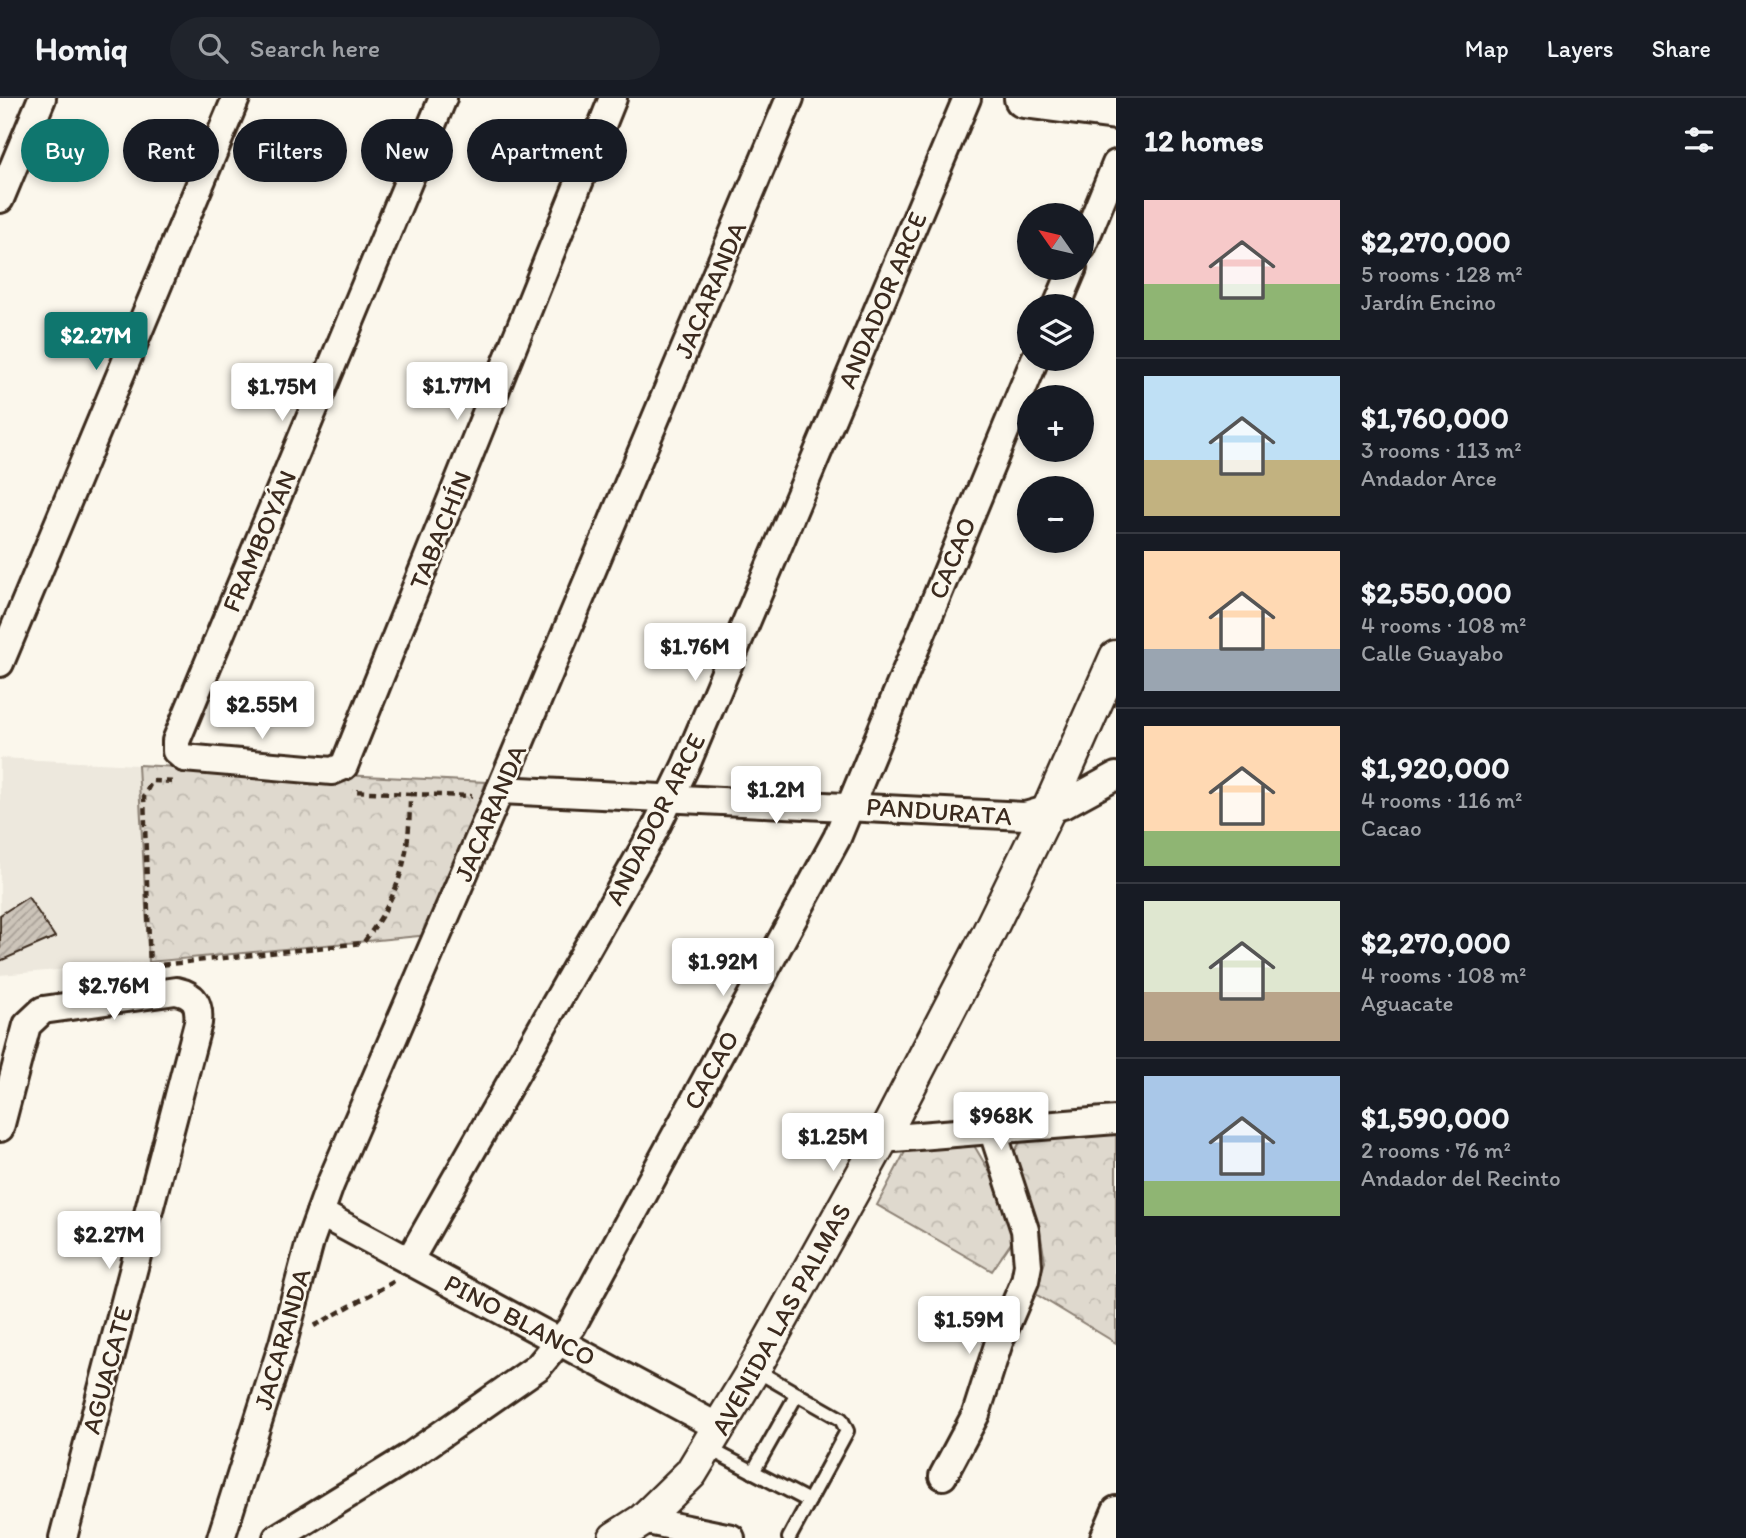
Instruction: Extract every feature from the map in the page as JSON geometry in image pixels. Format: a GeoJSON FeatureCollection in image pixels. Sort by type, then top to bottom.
{"type":"FeatureCollection","features":[{"type":"Feature","properties":{"kind":"main road"},"geometry":{"type":"LineString","coordinates":[[1024,98],[1116,110]]}},
{"type":"Feature","properties":{"kind":"street"},"geometry":{"type":"LineString","coordinates":[[0,199],[42,98]]}},
{"type":"Feature","properties":{"kind":"street"},"geometry":{"type":"LineString","coordinates":[[0,663],[236,98]]}},
{"type":"Feature","properties":{"kind":"street","name":"FRAMBOYÁN"},"geometry":{"type":"LineString","coordinates":[[345,778],[332,771],[184,758],[176,751],[176,741],[443,98]]}},
{"type":"Feature","properties":{"kind":"street","name":"TABACHÍN"},"geometry":{"type":"LineString","coordinates":[[345,778],[613,98]]}},
{"type":"Feature","properties":{"kind":"street","name":"JACARANDA"},"geometry":{"type":"LineString","coordinates":[[221,1538],[283,1343],[320,1213],[790,98]]}},
{"type":"Feature","properties":{"kind":"street","name":"ANDADOR ARCE"},"geometry":{"type":"LineString","coordinates":[[409,1261],[670,799],[967,98]]}},
{"type":"Feature","properties":{"kind":"street"},"geometry":{"type":"LineString","coordinates":[[1094,218],[1116,164]]}},
{"type":"Feature","properties":{"kind":"street","name":"CACAO"},"geometry":{"type":"LineString","coordinates":[[277,1538],[409,1457],[538,1367],[562,1342],[837,838],[1030,371]]}},
{"type":"Feature","properties":{"kind":"street","name":"AVENIDA LAS PALMAS"},"geometry":{"type":"LineString","coordinates":[[615,1538],[643,1520],[676,1491],[714,1438],[754,1369],[882,1139],[1048,811],[1116,657]]}},
{"type":"Feature","properties":{"kind":"street","name":"PANDURATA"},"geometry":{"type":"LineString","coordinates":[[499,793],[852,806],[1006,816],[1048,811],[1116,776]]}},
{"type":"Feature","properties":{"kind":"street","name":"AGUACATE"},"geometry":{"type":"LineString","coordinates":[[64,1538],[198,1023],[200,1009],[188,993],[176,990],[148,994]]}},
{"type":"Feature","properties":{"kind":"street"},"geometry":{"type":"LineString","coordinates":[[0,1128],[24,1037],[35,1016],[55,1006],[148,994]]}},
{"type":"Feature","properties":{"kind":"street"},"geometry":{"type":"LineString","coordinates":[[882,1139],[1116,1120]]}},
{"type":"Feature","properties":{"kind":"street"},"geometry":{"type":"LineString","coordinates":[[943,1476],[976,1414],[999,1342],[1025,1281],[1028,1245],[992,1129]]}},
{"type":"Feature","properties":{"kind":"street","name":"PINO BLANCO"},"geometry":{"type":"LineString","coordinates":[[320,1213],[562,1342],[714,1438]]}},
{"type":"Feature","properties":{"kind":"street"},"geometry":{"type":"LineString","coordinates":[[1104,1538],[1116,1510]]}},
{"type":"Feature","properties":{"kind":"street"},"geometry":{"type":"LineString","coordinates":[[643,1520],[731,1538]]}},
{"type":"Feature","properties":{"kind":"lane"},"geometry":{"type":"LineString","coordinates":[[754,1369],[842,1419],[847,1431],[789,1538]]}},
{"type":"Feature","properties":{"kind":"lane"},"geometry":{"type":"LineString","coordinates":[[753,1472],[797,1394]]}},
{"type":"Feature","properties":{"kind":"lane"},"geometry":{"type":"LineString","coordinates":[[714,1438],[753,1472],[809,1502]]}},
{"type":"Feature","properties":{"kind":"path"},"geometry":{"type":"LineString","coordinates":[[345,778],[410,794],[499,793]]}},
{"type":"Feature","properties":{"kind":"path"},"geometry":{"type":"LineString","coordinates":[[148,994],[150,966],[144,796],[152,781],[179,782]]}},
{"type":"Feature","properties":{"kind":"path"},"geometry":{"type":"LineString","coordinates":[[150,966],[363,943],[387,912],[402,871],[410,831],[410,794]]}},
{"type":"Feature","properties":{"kind":"path"},"geometry":{"type":"LineString","coordinates":[[283,1343],[391,1286],[409,1261]]}},
{"type":"Feature","properties":{"kind":"shaded area"},"geometry":{"type":"Polygon","coordinates":[[[0,758],[138,765],[149,962],[0,975],[0,758]]]}},
{"type":"Feature","properties":{"kind":"green space"},"geometry":{"type":"Polygon","coordinates":[[[138,765],[486,782],[429,935],[149,962],[138,765]]]}},
{"type":"Feature","properties":{"kind":"green space"},"geometry":{"type":"Polygon","coordinates":[[[1116,1132],[1116,1343],[1034,1293],[1045,1262],[1040,1231],[1010,1160],[1020,1142],[1116,1132]]]}},
{"type":"Feature","properties":{"kind":"green space"},"geometry":{"type":"Polygon","coordinates":[[[972,1142],[999,1188],[1015,1237],[992,1271],[877,1205],[907,1148],[972,1142]]]}},
{"type":"Feature","properties":{"kind":"building"},"geometry":{"type":"Polygon","coordinates":[[[28,897],[55,937],[0,961],[0,915],[28,897]]]}}]}
